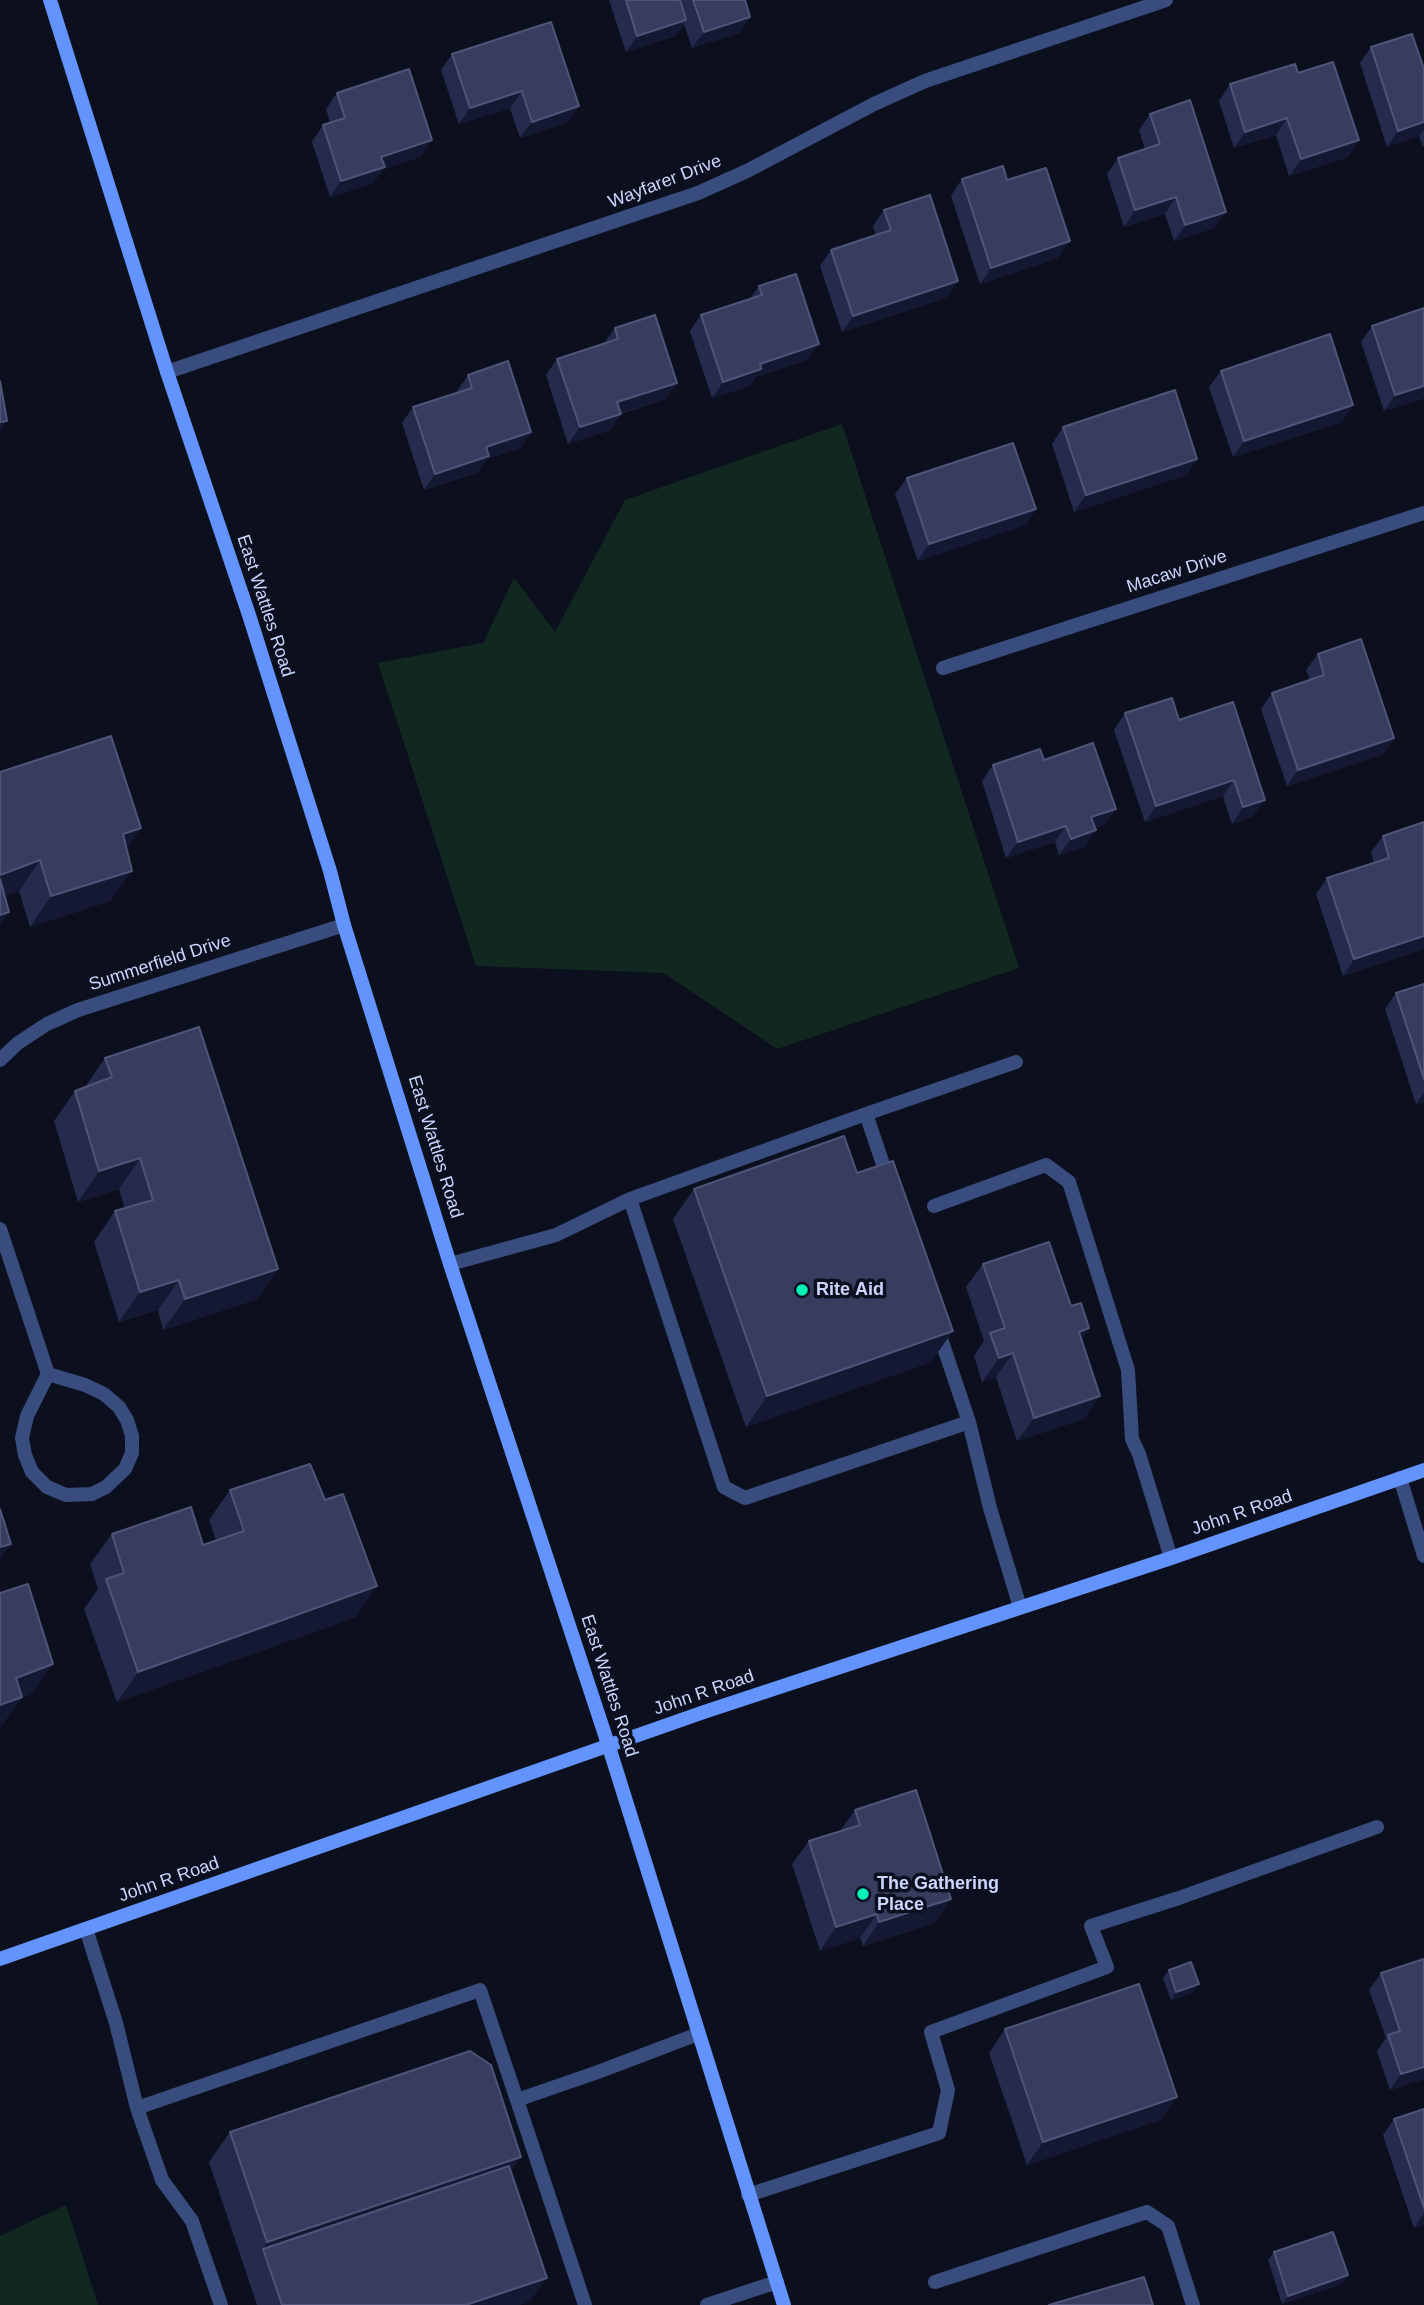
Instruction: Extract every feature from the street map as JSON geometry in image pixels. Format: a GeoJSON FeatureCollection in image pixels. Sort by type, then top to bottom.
{"type":"FeatureCollection","features":[{"type":"Feature","properties":{"kind":"main road","name":"East Wattles Road"},"geometry":{"type":"LineString","coordinates":[[50,0],[167,372],[249,615],[450,1264],[609,1747],[784,2305]]}},
{"type":"Feature","properties":{"kind":"main road","name":"John R Road"},"geometry":{"type":"LineString","coordinates":[[0,1959],[704,1712],[1171,1558],[1424,1470]]}},
{"type":"Feature","properties":{"kind":"street","name":"Wayfarer Drive"},"geometry":{"type":"LineString","coordinates":[[167,372],[698,193],[925,81],[1166,0]]}},
{"type":"Feature","properties":{"kind":"street","name":"Macaw Drive"},"geometry":{"type":"LineString","coordinates":[[943,668],[1424,514]]}},
{"type":"Feature","properties":{"kind":"street","name":"Summerfield Drive"},"geometry":{"type":"LineString","coordinates":[[0,1060],[18,1043],[47,1024],[78,1010],[344,925]]}},
{"type":"Feature","properties":{"kind":"street"},"geometry":{"type":"LineString","coordinates":[[450,1264],[556,1235],[630,1199],[1016,1062]]}},
{"type":"Feature","properties":{"kind":"street"},"geometry":{"type":"LineString","coordinates":[[866,1114],[892,1190]]}},
{"type":"Feature","properties":{"kind":"street"},"geometry":{"type":"LineString","coordinates":[[934,1206],[1046,1165],[1069,1182],[1128,1370],[1132,1439],[1171,1558]]}},
{"type":"Feature","properties":{"kind":"street"},"geometry":{"type":"LineString","coordinates":[[630,1199],[724,1487],[745,1497],[969,1422]]}},
{"type":"Feature","properties":{"kind":"street"},"geometry":{"type":"LineString","coordinates":[[0,1229],[48,1374],[27,1416],[22,1438],[25,1455],[32,1472],[47,1487],[66,1495],[92,1493],[106,1487],[125,1469],[132,1453],[132,1436],[127,1420],[119,1407],[104,1394],[48,1374]]}},
{"type":"Feature","properties":{"kind":"street"},"geometry":{"type":"LineString","coordinates":[[935,1319],[969,1422],[990,1508],[1020,1608]]}},
{"type":"Feature","properties":{"kind":"street"},"geometry":{"type":"LineString","coordinates":[[1400,1478],[1424,1556]]}},
{"type":"Feature","properties":{"kind":"street"},"geometry":{"type":"LineString","coordinates":[[748,2195],[939,2133],[948,2090],[931,2032],[1107,1967],[1091,1926],[1179,1898],[1377,1827]]}},
{"type":"Feature","properties":{"kind":"street"},"geometry":{"type":"LineString","coordinates":[[86,1929],[116,2023],[137,2108],[162,2180],[192,2221],[221,2305]]}},
{"type":"Feature","properties":{"kind":"street"},"geometry":{"type":"LineString","coordinates":[[137,2108],[480,1990],[585,2305]]}},
{"type":"Feature","properties":{"kind":"street"},"geometry":{"type":"LineString","coordinates":[[517,2100],[698,2034]]}},
{"type":"Feature","properties":{"kind":"street"},"geometry":{"type":"LineString","coordinates":[[935,2282],[1147,2212],[1168,2226],[1193,2305]]}},
{"type":"Feature","properties":{"kind":"street"},"geometry":{"type":"LineString","coordinates":[[707,2305],[777,2283]]}},
{"type":"Feature","properties":{"kind":"green space"},"geometry":{"type":"Polygon","coordinates":[[[842,424],[1019,968],[777,1049],[664,973],[476,966],[378,663],[483,643],[514,578],[555,632],[625,500],[842,424]]]}},
{"type":"Feature","properties":{"kind":"green space"},"geometry":{"type":"Polygon","coordinates":[[[66,2205],[98,2305],[0,2305],[0,2236],[66,2205]]]}},
{"type":"Feature","properties":{"kind":"building"},"geometry":{"type":"Polygon","coordinates":[[[626,0],[680,0],[686,20],[637,36],[626,0]]]}},
{"type":"Feature","properties":{"kind":"building"},"geometry":{"type":"Polygon","coordinates":[[[693,0],[745,0],[750,17],[704,32],[693,0]]]}},
{"type":"Feature","properties":{"kind":"building"},"geometry":{"type":"Polygon","coordinates":[[[551,22],[579,106],[532,122],[522,91],[470,108],[452,54],[551,22]]]}},
{"type":"Feature","properties":{"kind":"building"},"geometry":{"type":"Polygon","coordinates":[[[1412,34],[1424,69],[1424,122],[1398,131],[1371,47],[1412,34]]]}},
{"type":"Feature","properties":{"kind":"building"},"geometry":{"type":"Polygon","coordinates":[[[1333,62],[1359,140],[1301,159],[1287,118],[1245,132],[1230,84],[1295,64],[1298,73],[1333,62]]]}},
{"type":"Feature","properties":{"kind":"building"},"geometry":{"type":"Polygon","coordinates":[[[409,69],[432,140],[381,157],[385,167],[341,181],[323,125],[345,118],[337,93],[409,69]]]}},
{"type":"Feature","properties":{"kind":"building"},"geometry":{"type":"Polygon","coordinates":[[[1190,100],[1226,212],[1185,225],[1176,197],[1135,210],[1118,158],[1160,144],[1150,114],[1190,100]]]}},
{"type":"Feature","properties":{"kind":"building"},"geometry":{"type":"Polygon","coordinates":[[[1003,166],[1007,180],[1046,168],[1070,241],[991,268],[962,179],[1003,166]]]}},
{"type":"Feature","properties":{"kind":"building"},"geometry":{"type":"Polygon","coordinates":[[[930,195],[958,281],[853,316],[831,250],[891,230],[884,210],[930,195]]]}},
{"type":"Feature","properties":{"kind":"building"},"geometry":{"type":"Polygon","coordinates":[[[796,274],[819,344],[760,364],[761,369],[723,382],[701,315],[762,295],[759,286],[796,274]]]}},
{"type":"Feature","properties":{"kind":"building"},"geometry":{"type":"Polygon","coordinates":[[[1424,308],[1424,386],[1395,395],[1372,326],[1424,308]]]}},
{"type":"Feature","properties":{"kind":"building"},"geometry":{"type":"Polygon","coordinates":[[[655,315],[677,383],[617,402],[621,414],[580,427],[557,359],[618,339],[615,328],[655,315]]]}},
{"type":"Feature","properties":{"kind":"building"},"geometry":{"type":"Polygon","coordinates":[[[1330,334],[1353,405],[1244,441],[1221,371],[1330,334]]]}},
{"type":"Feature","properties":{"kind":"building"},"geometry":{"type":"Polygon","coordinates":[[[508,361],[531,432],[486,447],[489,456],[435,474],[413,407],[472,388],[468,375],[508,361]]]}},
{"type":"Feature","properties":{"kind":"building"},"geometry":{"type":"Polygon","coordinates":[[[0,381],[7,421],[0,422],[0,381]]]}},
{"type":"Feature","properties":{"kind":"building"},"geometry":{"type":"Polygon","coordinates":[[[1175,390],[1197,459],[1086,495],[1063,427],[1175,390]]]}},
{"type":"Feature","properties":{"kind":"building"},"geometry":{"type":"Polygon","coordinates":[[[1013,443],[1036,509],[929,544],[907,478],[1013,443]]]}},
{"type":"Feature","properties":{"kind":"building"},"geometry":{"type":"Polygon","coordinates":[[[1361,639],[1394,738],[1298,770],[1272,693],[1324,675],[1318,654],[1361,639]]]}},
{"type":"Feature","properties":{"kind":"building"},"geometry":{"type":"Polygon","coordinates":[[[1172,698],[1179,720],[1233,702],[1265,800],[1243,807],[1234,780],[1156,806],[1125,713],[1172,698]]]}},
{"type":"Feature","properties":{"kind":"building"},"geometry":{"type":"Polygon","coordinates":[[[111,736],[141,828],[123,834],[132,871],[51,896],[40,860],[0,875],[0,772],[111,736]]]}},
{"type":"Feature","properties":{"kind":"building"},"geometry":{"type":"Polygon","coordinates":[[[1093,743],[1116,809],[1091,817],[1096,830],[1071,839],[1066,826],[1018,842],[993,765],[1040,749],[1044,760],[1093,743]]]}},
{"type":"Feature","properties":{"kind":"building"},"geometry":{"type":"Polygon","coordinates":[[[1424,822],[1424,936],[1354,959],[1327,878],[1389,858],[1383,836],[1424,822]]]}},
{"type":"Feature","properties":{"kind":"building"},"geometry":{"type":"Polygon","coordinates":[[[0,879],[9,912],[0,915],[0,879]]]}},
{"type":"Feature","properties":{"kind":"building"},"geometry":{"type":"Polygon","coordinates":[[[1424,984],[1424,1079],[1396,993],[1424,984]]]}},
{"type":"Feature","properties":{"kind":"building"},"geometry":{"type":"Polygon","coordinates":[[[199,1027],[278,1269],[185,1299],[179,1280],[140,1292],[115,1211],[153,1200],[140,1158],[99,1171],[75,1091],[112,1077],[105,1058],[199,1027]]]}},
{"type":"Feature","properties":{"kind":"building","name":"Rite Aid"},"geometry":{"type":"Polygon","coordinates":[[[844,1136],[857,1173],[893,1161],[953,1331],[767,1396],[694,1189],[844,1136]]]}},
{"type":"Feature","properties":{"kind":"building"},"geometry":{"type":"Polygon","coordinates":[[[1049,1242],[1071,1306],[1081,1303],[1089,1328],[1079,1332],[1100,1396],[1034,1418],[1013,1353],[999,1358],[990,1333],[1005,1328],[983,1264],[1049,1242]]]}},
{"type":"Feature","properties":{"kind":"building"},"geometry":{"type":"Polygon","coordinates":[[[310,1464],[325,1500],[343,1494],[377,1586],[138,1672],[106,1579],[124,1573],[112,1534],[191,1507],[203,1545],[244,1531],[230,1490],[310,1464]]]}},
{"type":"Feature","properties":{"kind":"building"},"geometry":{"type":"Polygon","coordinates":[[[0,1509],[11,1544],[0,1547],[0,1509]]]}},
{"type":"Feature","properties":{"kind":"building"},"geometry":{"type":"Polygon","coordinates":[[[28,1584],[53,1664],[16,1678],[22,1697],[0,1705],[0,1593],[28,1584]]]}},
{"type":"Feature","properties":{"kind":"building","name":"The Gathering Place"},"geometry":{"type":"Polygon","coordinates":[[[916,1790],[951,1899],[879,1922],[877,1914],[836,1927],[809,1841],[860,1825],[855,1810],[916,1790]]]}},
{"type":"Feature","properties":{"kind":"building"},"geometry":{"type":"Polygon","coordinates":[[[1424,1959],[1424,2067],[1401,2074],[1388,2035],[1400,2031],[1381,1973],[1424,1959]]]}},
{"type":"Feature","properties":{"kind":"building"},"geometry":{"type":"Polygon","coordinates":[[[1191,1962],[1199,1984],[1176,1992],[1169,1970],[1191,1962]]]}},
{"type":"Feature","properties":{"kind":"building"},"geometry":{"type":"Polygon","coordinates":[[[1139,1984],[1177,2097],[1043,2142],[1005,2029],[1139,1984]]]}},
{"type":"Feature","properties":{"kind":"building"},"geometry":{"type":"Polygon","coordinates":[[[470,2051],[491,2065],[521,2157],[267,2242],[230,2132],[470,2051]]]}},
{"type":"Feature","properties":{"kind":"building"},"geometry":{"type":"Polygon","coordinates":[[[1424,2109],[1424,2208],[1394,2119],[1424,2109]]]}},
{"type":"Feature","properties":{"kind":"building"},"geometry":{"type":"Polygon","coordinates":[[[509,2166],[547,2278],[466,2305],[282,2305],[263,2249],[509,2166]]]}},
{"type":"Feature","properties":{"kind":"building"},"geometry":{"type":"Polygon","coordinates":[[[1333,2232],[1348,2275],[1288,2296],[1274,2252],[1333,2232]]]}},
{"type":"Feature","properties":{"kind":"building"},"geometry":{"type":"Polygon","coordinates":[[[1144,2277],[1153,2305],[1049,2305],[1144,2277]]]}},
{"type":"Feature","properties":{"kind":"place","name":"Rite Aid"},"geometry":{"type":"Point","coordinates":[802,1290]}},
{"type":"Feature","properties":{"kind":"place","name":"The Gathering Place"},"geometry":{"type":"Point","coordinates":[863,1894]}}]}
